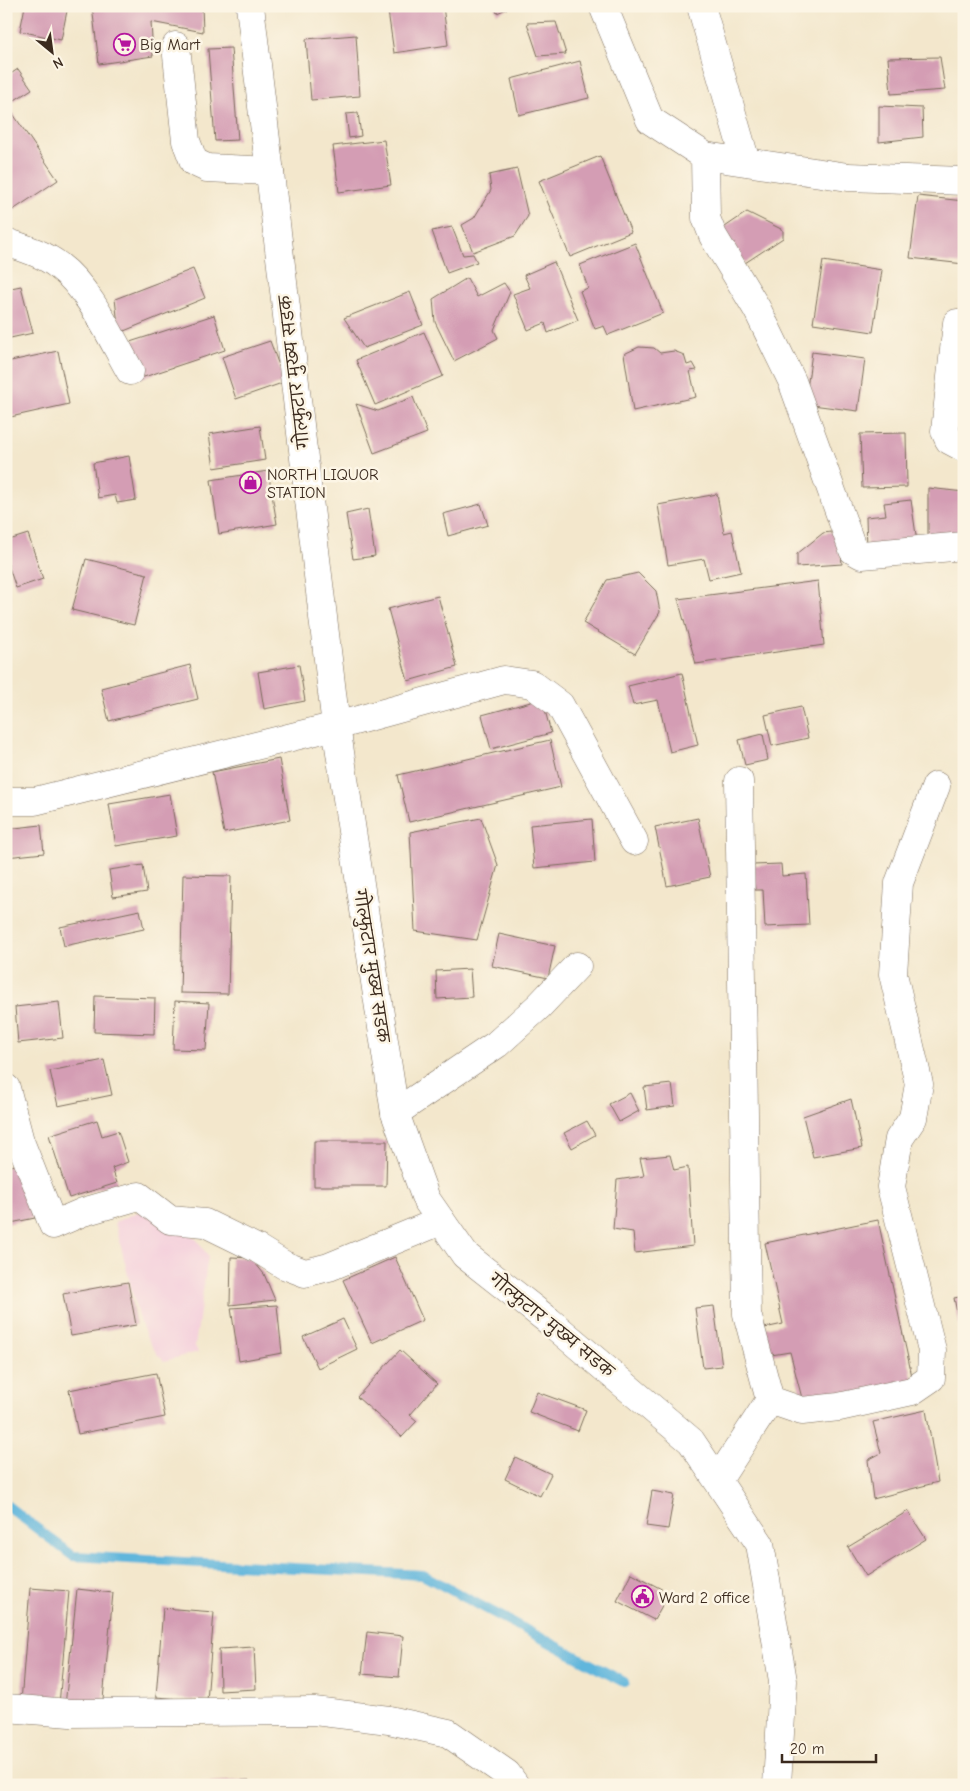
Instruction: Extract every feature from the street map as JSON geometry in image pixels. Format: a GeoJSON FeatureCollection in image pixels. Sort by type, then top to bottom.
{"type":"FeatureCollection","features":[{"type":"Feature","properties":{"kind":"street","name":"गोल्फुटार मुख्य सडक"},"geometry":{"type":"LineString","coordinates":[[250,6],[336,726],[394,1114],[426,1200],[464,1255],[549,1321],[691,1441],[760,1544],[783,1681],[776,1785]]}},
{"type":"Feature","properties":{"kind":"street"},"geometry":{"type":"LineString","coordinates":[[603,6],[650,120],[705,156],[848,177],[964,181]]}},
{"type":"Feature","properties":{"kind":"street"},"geometry":{"type":"LineString","coordinates":[[701,6],[746,162]]}},
{"type":"Feature","properties":{"kind":"street"},"geometry":{"type":"LineString","coordinates":[[176,46],[186,141],[194,162],[207,168],[270,171]]}},
{"type":"Feature","properties":{"kind":"street"},"geometry":{"type":"LineString","coordinates":[[705,156],[706,218],[714,236],[757,309],[792,381],[853,550],[862,555],[964,546]]}},
{"type":"Feature","properties":{"kind":"street"},"geometry":{"type":"LineString","coordinates":[[6,242],[32,251],[59,265],[82,288],[130,371]]}},
{"type":"Feature","properties":{"kind":"street"},"geometry":{"type":"LineString","coordinates":[[957,323],[945,431],[949,440],[964,448]]}},
{"type":"Feature","properties":{"kind":"street"},"geometry":{"type":"LineString","coordinates":[[6,801],[35,802],[336,726],[504,680],[532,684],[560,705],[634,841]]}},
{"type":"Feature","properties":{"kind":"street"},"geometry":{"type":"LineString","coordinates":[[718,1480],[770,1400],[747,1314],[739,781]]}},
{"type":"Feature","properties":{"kind":"street"},"geometry":{"type":"LineString","coordinates":[[770,1400],[802,1411],[839,1407],[912,1390],[931,1378],[932,1350],[891,1186],[899,1139],[913,1118],[919,1084],[893,974],[899,883],[936,786]]}},
{"type":"Feature","properties":{"kind":"street"},"geometry":{"type":"LineString","coordinates":[[394,1114],[497,1044],[539,1006],[577,966]]}},
{"type":"Feature","properties":{"kind":"street"},"geometry":{"type":"LineString","coordinates":[[6,1088],[20,1140],[53,1225],[83,1212],[138,1196],[170,1220],[205,1223],[258,1249],[284,1265],[306,1273],[329,1267],[441,1221]]}},
{"type":"Feature","properties":{"kind":"street"},"geometry":{"type":"LineString","coordinates":[[6,1708],[70,1713],[314,1711],[389,1720],[448,1733],[507,1774],[515,1785]]}},
{"type":"Feature","properties":{"kind":"shaded area"},"geometry":{"type":"Polygon","coordinates":[[[154,1205],[197,1240],[208,1256],[195,1346],[198,1352],[164,1361],[157,1354],[146,1336],[138,1316],[115,1222],[154,1205]]]}},
{"type":"Feature","properties":{"kind":"building"},"geometry":{"type":"Polygon","coordinates":[[[25,6],[68,6],[61,40],[20,31],[25,6]]]}},
{"type":"Feature","properties":{"kind":"building","name":"Big Mart"},"geometry":{"type":"Polygon","coordinates":[[[92,6],[202,6],[203,32],[151,22],[153,56],[99,64],[92,6]]]}},
{"type":"Feature","properties":{"kind":"building"},"geometry":{"type":"Polygon","coordinates":[[[418,6],[443,6],[448,45],[394,53],[388,11],[418,6]]]}},
{"type":"Feature","properties":{"kind":"building"},"geometry":{"type":"Polygon","coordinates":[[[494,6],[513,6],[497,13],[494,6]]]}},
{"type":"Feature","properties":{"kind":"building"},"geometry":{"type":"Polygon","coordinates":[[[556,22],[566,54],[538,56],[527,23],[556,22]]]}},
{"type":"Feature","properties":{"kind":"building"},"geometry":{"type":"Polygon","coordinates":[[[356,35],[360,96],[311,100],[306,39],[356,35]]]}},
{"type":"Feature","properties":{"kind":"building"},"geometry":{"type":"Polygon","coordinates":[[[231,48],[238,140],[215,141],[208,49],[231,48]]]}},
{"type":"Feature","properties":{"kind":"building"},"geometry":{"type":"Polygon","coordinates":[[[940,57],[945,90],[891,94],[888,58],[940,57]]]}},
{"type":"Feature","properties":{"kind":"building"},"geometry":{"type":"Polygon","coordinates":[[[580,61],[589,98],[519,115],[511,79],[580,61]]]}},
{"type":"Feature","properties":{"kind":"building"},"geometry":{"type":"Polygon","coordinates":[[[18,69],[32,89],[7,105],[58,180],[13,210],[6,199],[6,77],[18,69]]]}},
{"type":"Feature","properties":{"kind":"building"},"geometry":{"type":"Polygon","coordinates":[[[879,106],[922,108],[923,137],[879,142],[879,106]]]}},
{"type":"Feature","properties":{"kind":"building"},"geometry":{"type":"Polygon","coordinates":[[[358,113],[361,136],[349,138],[346,114],[358,113]]]}},
{"type":"Feature","properties":{"kind":"building"},"geometry":{"type":"Polygon","coordinates":[[[384,140],[391,185],[339,192],[333,146],[384,140]]]}},
{"type":"Feature","properties":{"kind":"building"},"geometry":{"type":"Polygon","coordinates":[[[600,156],[631,232],[570,257],[539,181],[600,156]]]}},
{"type":"Feature","properties":{"kind":"building"},"geometry":{"type":"Polygon","coordinates":[[[517,169],[528,216],[515,236],[473,252],[462,225],[474,218],[491,190],[489,175],[517,169]]]}},
{"type":"Feature","properties":{"kind":"building"},"geometry":{"type":"Polygon","coordinates":[[[918,196],[964,201],[964,264],[910,258],[918,196]]]}},
{"type":"Feature","properties":{"kind":"building"},"geometry":{"type":"Polygon","coordinates":[[[747,212],[783,230],[783,238],[745,263],[722,229],[747,212]]]}},
{"type":"Feature","properties":{"kind":"building"},"geometry":{"type":"Polygon","coordinates":[[[452,227],[463,255],[473,254],[477,262],[447,273],[432,231],[452,227]]]}},
{"type":"Feature","properties":{"kind":"building"},"geometry":{"type":"Polygon","coordinates":[[[635,243],[663,313],[608,335],[604,326],[595,329],[580,291],[588,288],[580,265],[635,243]]]}},
{"type":"Feature","properties":{"kind":"building"},"geometry":{"type":"Polygon","coordinates":[[[823,261],[882,270],[873,332],[813,323],[823,261]]]}},
{"type":"Feature","properties":{"kind":"building"},"geometry":{"type":"Polygon","coordinates":[[[554,262],[578,320],[548,333],[545,323],[528,330],[513,294],[530,288],[524,275],[554,262]]]}},
{"type":"Feature","properties":{"kind":"building"},"geometry":{"type":"Polygon","coordinates":[[[193,269],[205,298],[119,333],[115,299],[193,269]]]}},
{"type":"Feature","properties":{"kind":"building"},"geometry":{"type":"Polygon","coordinates":[[[467,278],[477,297],[504,283],[510,292],[494,330],[498,338],[454,361],[435,322],[433,299],[467,278]]]}},
{"type":"Feature","properties":{"kind":"building"},"geometry":{"type":"Polygon","coordinates":[[[21,286],[33,333],[6,339],[6,289],[21,286]]]}},
{"type":"Feature","properties":{"kind":"building"},"geometry":{"type":"Polygon","coordinates":[[[410,292],[423,325],[364,348],[344,318],[410,292]]]}},
{"type":"Feature","properties":{"kind":"building"},"geometry":{"type":"Polygon","coordinates":[[[214,315],[225,350],[141,378],[130,342],[214,315]]]}},
{"type":"Feature","properties":{"kind":"building"},"geometry":{"type":"Polygon","coordinates":[[[424,332],[443,376],[375,405],[356,360],[424,332]]]}},
{"type":"Feature","properties":{"kind":"building"},"geometry":{"type":"Polygon","coordinates":[[[270,341],[285,382],[236,399],[222,357],[270,341]]]}},
{"type":"Feature","properties":{"kind":"building"},"geometry":{"type":"Polygon","coordinates":[[[639,347],[654,348],[660,353],[674,351],[684,355],[687,365],[693,363],[697,370],[690,371],[696,397],[633,411],[624,354],[639,347]]]}},
{"type":"Feature","properties":{"kind":"building"},"geometry":{"type":"Polygon","coordinates":[[[58,351],[69,404],[6,418],[6,362],[58,351]]]}},
{"type":"Feature","properties":{"kind":"building"},"geometry":{"type":"Polygon","coordinates":[[[812,352],[865,359],[858,411],[805,404],[812,352]]]}},
{"type":"Feature","properties":{"kind":"building"},"geometry":{"type":"Polygon","coordinates":[[[413,397],[427,433],[374,453],[356,404],[378,411],[413,397]]]}},
{"type":"Feature","properties":{"kind":"building"},"geometry":{"type":"Polygon","coordinates":[[[260,426],[265,460],[214,468],[209,434],[260,426]]]}},
{"type":"Feature","properties":{"kind":"building"},"geometry":{"type":"Polygon","coordinates":[[[906,433],[907,487],[862,488],[860,434],[906,433]]]}},
{"type":"Feature","properties":{"kind":"building"},"geometry":{"type":"Polygon","coordinates":[[[129,456],[136,500],[117,503],[115,495],[98,498],[93,463],[129,456]]]}},
{"type":"Feature","properties":{"kind":"building"},"geometry":{"type":"Polygon","coordinates":[[[268,471],[277,524],[219,534],[211,480],[268,471]]]}},
{"type":"Feature","properties":{"kind":"building"},"geometry":{"type":"Polygon","coordinates":[[[928,488],[964,492],[964,537],[928,538],[928,488]]]}},
{"type":"Feature","properties":{"kind":"building"},"geometry":{"type":"Polygon","coordinates":[[[717,494],[724,533],[732,531],[741,572],[709,579],[704,559],[668,565],[658,505],[717,494]]]}},
{"type":"Feature","properties":{"kind":"building"},"geometry":{"type":"Polygon","coordinates":[[[911,500],[917,542],[867,549],[866,517],[886,515],[884,503],[911,500]]]}},
{"type":"Feature","properties":{"kind":"building"},"geometry":{"type":"Polygon","coordinates":[[[481,504],[488,525],[448,536],[443,514],[481,504]]]}},
{"type":"Feature","properties":{"kind":"building"},"geometry":{"type":"Polygon","coordinates":[[[368,509],[375,556],[353,559],[346,514],[368,509]]]}},
{"type":"Feature","properties":{"kind":"building"},"geometry":{"type":"Polygon","coordinates":[[[839,531],[842,564],[797,567],[797,554],[823,533],[839,531]]]}},
{"type":"Feature","properties":{"kind":"building"},"geometry":{"type":"Polygon","coordinates":[[[28,534],[43,579],[16,588],[6,559],[6,541],[28,534]]]}},
{"type":"Feature","properties":{"kind":"building"},"geometry":{"type":"Polygon","coordinates":[[[86,559],[147,574],[134,625],[72,610],[86,559]]]}},
{"type":"Feature","properties":{"kind":"building"},"geometry":{"type":"Polygon","coordinates":[[[638,573],[656,591],[660,612],[635,654],[583,623],[607,580],[638,573]]]}},
{"type":"Feature","properties":{"kind":"building"},"geometry":{"type":"Polygon","coordinates":[[[818,581],[824,645],[696,664],[678,599],[818,581]]]}},
{"type":"Feature","properties":{"kind":"building"},"geometry":{"type":"Polygon","coordinates":[[[438,596],[457,667],[408,681],[388,609],[438,596]]]}},
{"type":"Feature","properties":{"kind":"building"},"geometry":{"type":"Polygon","coordinates":[[[190,665],[198,699],[109,721],[101,688],[190,665]]]}},
{"type":"Feature","properties":{"kind":"building"},"geometry":{"type":"Polygon","coordinates":[[[299,665],[305,701],[264,709],[258,672],[299,665]]]}},
{"type":"Feature","properties":{"kind":"building"},"geometry":{"type":"Polygon","coordinates":[[[682,673],[698,745],[670,752],[658,700],[633,705],[628,686],[682,673]]]}},
{"type":"Feature","properties":{"kind":"building"},"geometry":{"type":"Polygon","coordinates":[[[542,699],[551,733],[491,749],[482,715],[542,699]]]}},
{"type":"Feature","properties":{"kind":"building"},"geometry":{"type":"Polygon","coordinates":[[[801,707],[808,738],[772,746],[765,715],[801,707]]]}},
{"type":"Feature","properties":{"kind":"building"},"geometry":{"type":"Polygon","coordinates":[[[763,734],[768,760],[745,765],[739,740],[763,734]]]}},
{"type":"Feature","properties":{"kind":"building"},"geometry":{"type":"Polygon","coordinates":[[[550,740],[561,787],[409,822],[398,775],[550,740]]]}},
{"type":"Feature","properties":{"kind":"building"},"geometry":{"type":"Polygon","coordinates":[[[279,759],[290,820],[224,833],[212,772],[279,759]]]}},
{"type":"Feature","properties":{"kind":"building"},"geometry":{"type":"Polygon","coordinates":[[[170,794],[177,836],[116,846],[109,804],[170,794]]]}},
{"type":"Feature","properties":{"kind":"building"},"geometry":{"type":"Polygon","coordinates":[[[481,818],[498,865],[477,940],[415,931],[410,832],[481,818]]]}},
{"type":"Feature","properties":{"kind":"building"},"geometry":{"type":"Polygon","coordinates":[[[698,818],[710,877],[667,886],[655,827],[698,818]]]}},
{"type":"Feature","properties":{"kind":"building"},"geometry":{"type":"Polygon","coordinates":[[[592,819],[595,862],[534,868],[530,825],[592,819]]]}},
{"type":"Feature","properties":{"kind":"building"},"geometry":{"type":"Polygon","coordinates":[[[41,825],[44,853],[6,857],[6,829],[41,825]]]}},
{"type":"Feature","properties":{"kind":"building"},"geometry":{"type":"Polygon","coordinates":[[[781,864],[782,876],[806,874],[809,925],[765,927],[763,890],[755,890],[753,865],[781,864]]]}},
{"type":"Feature","properties":{"kind":"building"},"geometry":{"type":"Polygon","coordinates":[[[143,865],[147,892],[113,897],[109,870],[143,865]]]}},
{"type":"Feature","properties":{"kind":"building"},"geometry":{"type":"Polygon","coordinates":[[[183,875],[231,876],[228,994],[180,993],[183,875]]]}},
{"type":"Feature","properties":{"kind":"building"},"geometry":{"type":"Polygon","coordinates":[[[140,910],[144,929],[64,946],[60,927],[140,910]]]}},
{"type":"Feature","properties":{"kind":"building"},"geometry":{"type":"Polygon","coordinates":[[[499,934],[555,946],[548,978],[492,966],[499,934]]]}},
{"type":"Feature","properties":{"kind":"building"},"geometry":{"type":"Polygon","coordinates":[[[470,969],[472,997],[437,999],[436,971],[470,969]]]}},
{"type":"Feature","properties":{"kind":"building"},"geometry":{"type":"Polygon","coordinates":[[[95,996],[155,998],[154,1034],[94,1032],[95,996]]]}},
{"type":"Feature","properties":{"kind":"building"},"geometry":{"type":"Polygon","coordinates":[[[175,1001],[209,1003],[206,1050],[173,1049],[175,1001]]]}},
{"type":"Feature","properties":{"kind":"building"},"geometry":{"type":"Polygon","coordinates":[[[59,1002],[63,1038],[18,1043],[15,1007],[59,1002]]]}},
{"type":"Feature","properties":{"kind":"building"},"geometry":{"type":"Polygon","coordinates":[[[104,1060],[112,1095],[58,1106],[50,1071],[104,1060]]]}},
{"type":"Feature","properties":{"kind":"building"},"geometry":{"type":"Polygon","coordinates":[[[672,1084],[675,1106],[647,1110],[644,1087],[672,1084]]]}},
{"type":"Feature","properties":{"kind":"building"},"geometry":{"type":"Polygon","coordinates":[[[630,1093],[639,1111],[619,1122],[609,1104],[630,1093]]]}},
{"type":"Feature","properties":{"kind":"building"},"geometry":{"type":"Polygon","coordinates":[[[851,1099],[862,1148],[813,1157],[803,1116],[851,1099]]]}},
{"type":"Feature","properties":{"kind":"building"},"geometry":{"type":"Polygon","coordinates":[[[97,1120],[102,1136],[118,1131],[128,1162],[112,1168],[117,1183],[69,1198],[49,1135],[97,1120]]]}},
{"type":"Feature","properties":{"kind":"building"},"geometry":{"type":"Polygon","coordinates":[[[587,1121],[595,1135],[572,1148],[564,1133],[587,1121]]]}},
{"type":"Feature","properties":{"kind":"building"},"geometry":{"type":"Polygon","coordinates":[[[314,1141],[387,1141],[386,1186],[314,1186],[314,1141]]]}},
{"type":"Feature","properties":{"kind":"building"},"geometry":{"type":"Polygon","coordinates":[[[670,1155],[674,1170],[688,1167],[693,1246],[635,1253],[633,1232],[613,1229],[617,1180],[644,1176],[640,1158],[670,1155]]]}},
{"type":"Feature","properties":{"kind":"building"},"geometry":{"type":"Polygon","coordinates":[[[24,1163],[35,1218],[6,1224],[6,1167],[24,1163]]]}},
{"type":"Feature","properties":{"kind":"building"},"geometry":{"type":"Polygon","coordinates":[[[878,1220],[913,1381],[804,1406],[790,1352],[765,1356],[760,1329],[783,1324],[765,1243],[878,1220]]]}},
{"type":"Feature","properties":{"kind":"building"},"geometry":{"type":"Polygon","coordinates":[[[231,1257],[251,1258],[264,1274],[275,1300],[230,1305],[231,1257]]]}},
{"type":"Feature","properties":{"kind":"building"},"geometry":{"type":"Polygon","coordinates":[[[395,1257],[423,1320],[372,1343],[343,1280],[395,1257]]]}},
{"type":"Feature","properties":{"kind":"building"},"geometry":{"type":"Polygon","coordinates":[[[128,1282],[136,1325],[71,1336],[63,1294],[128,1282]]]}},
{"type":"Feature","properties":{"kind":"building"},"geometry":{"type":"Polygon","coordinates":[[[964,1296],[964,1340],[963,1341],[954,1298],[964,1296]]]}},
{"type":"Feature","properties":{"kind":"building"},"geometry":{"type":"Polygon","coordinates":[[[277,1305],[282,1353],[239,1361],[231,1308],[277,1305]]]}},
{"type":"Feature","properties":{"kind":"building"},"geometry":{"type":"Polygon","coordinates":[[[714,1306],[722,1366],[703,1368],[695,1308],[714,1306]]]}},
{"type":"Feature","properties":{"kind":"building"},"geometry":{"type":"Polygon","coordinates":[[[343,1319],[357,1349],[318,1368],[303,1337],[343,1319]]]}},
{"type":"Feature","properties":{"kind":"building"},"geometry":{"type":"Polygon","coordinates":[[[400,1350],[437,1384],[410,1415],[417,1421],[402,1437],[357,1397],[400,1350]]]}},
{"type":"Feature","properties":{"kind":"building"},"geometry":{"type":"Polygon","coordinates":[[[156,1373],[165,1417],[78,1434],[69,1390],[156,1373]]]}},
{"type":"Feature","properties":{"kind":"building"},"geometry":{"type":"Polygon","coordinates":[[[537,1392],[586,1410],[578,1431],[529,1412],[537,1392]]]}},
{"type":"Feature","properties":{"kind":"building"},"geometry":{"type":"Polygon","coordinates":[[[926,1410],[938,1482],[873,1499],[868,1460],[881,1453],[873,1422],[926,1410]]]}},
{"type":"Feature","properties":{"kind":"building"},"geometry":{"type":"Polygon","coordinates":[[[515,1457],[551,1474],[540,1496],[505,1479],[515,1457]]]}},
{"type":"Feature","properties":{"kind":"building"},"geometry":{"type":"Polygon","coordinates":[[[652,1491],[674,1495],[668,1529],[646,1526],[652,1491]]]}},
{"type":"Feature","properties":{"kind":"building"},"geometry":{"type":"Polygon","coordinates":[[[908,1511],[926,1539],[866,1576],[848,1547],[908,1511]]]}},
{"type":"Feature","properties":{"kind":"building","name":"Ward 2 office"},"geometry":{"type":"Polygon","coordinates":[[[631,1573],[669,1593],[654,1620],[617,1601],[631,1573]]]}},
{"type":"Feature","properties":{"kind":"building"},"geometry":{"type":"Polygon","coordinates":[[[30,1588],[69,1591],[59,1705],[21,1702],[30,1588]]]}},
{"type":"Feature","properties":{"kind":"building"},"geometry":{"type":"Polygon","coordinates":[[[77,1589],[113,1593],[102,1710],[65,1706],[77,1589]]]}},
{"type":"Feature","properties":{"kind":"building"},"geometry":{"type":"Polygon","coordinates":[[[163,1608],[214,1612],[207,1701],[156,1697],[163,1608]]]}},
{"type":"Feature","properties":{"kind":"building"},"geometry":{"type":"Polygon","coordinates":[[[367,1632],[403,1636],[399,1677],[362,1674],[367,1632]]]}},
{"type":"Feature","properties":{"kind":"building"},"geometry":{"type":"Polygon","coordinates":[[[254,1647],[256,1689],[220,1691],[219,1649],[254,1647]]]}},
{"type":"Feature","properties":{"kind":"building"},"geometry":{"type":"Polygon","coordinates":[[[249,1780],[249,1785],[191,1785],[191,1783],[249,1780]]]}},
{"type":"Feature","properties":{"kind":"waterway"},"geometry":{"type":"LineString","coordinates":[[6,1505],[73,1556],[423,1575],[624,1682]]}},
{"type":"Feature","properties":{"kind":"place","name":"Big Mart"},"geometry":{"type":"Point","coordinates":[124,44]}},
{"type":"Feature","properties":{"kind":"place","name":"NORTH LIQUOR STATION"},"geometry":{"type":"Point","coordinates":[251,483]}},
{"type":"Feature","properties":{"kind":"place","name":"Ward 2 office"},"geometry":{"type":"Point","coordinates":[643,1597]}}]}
